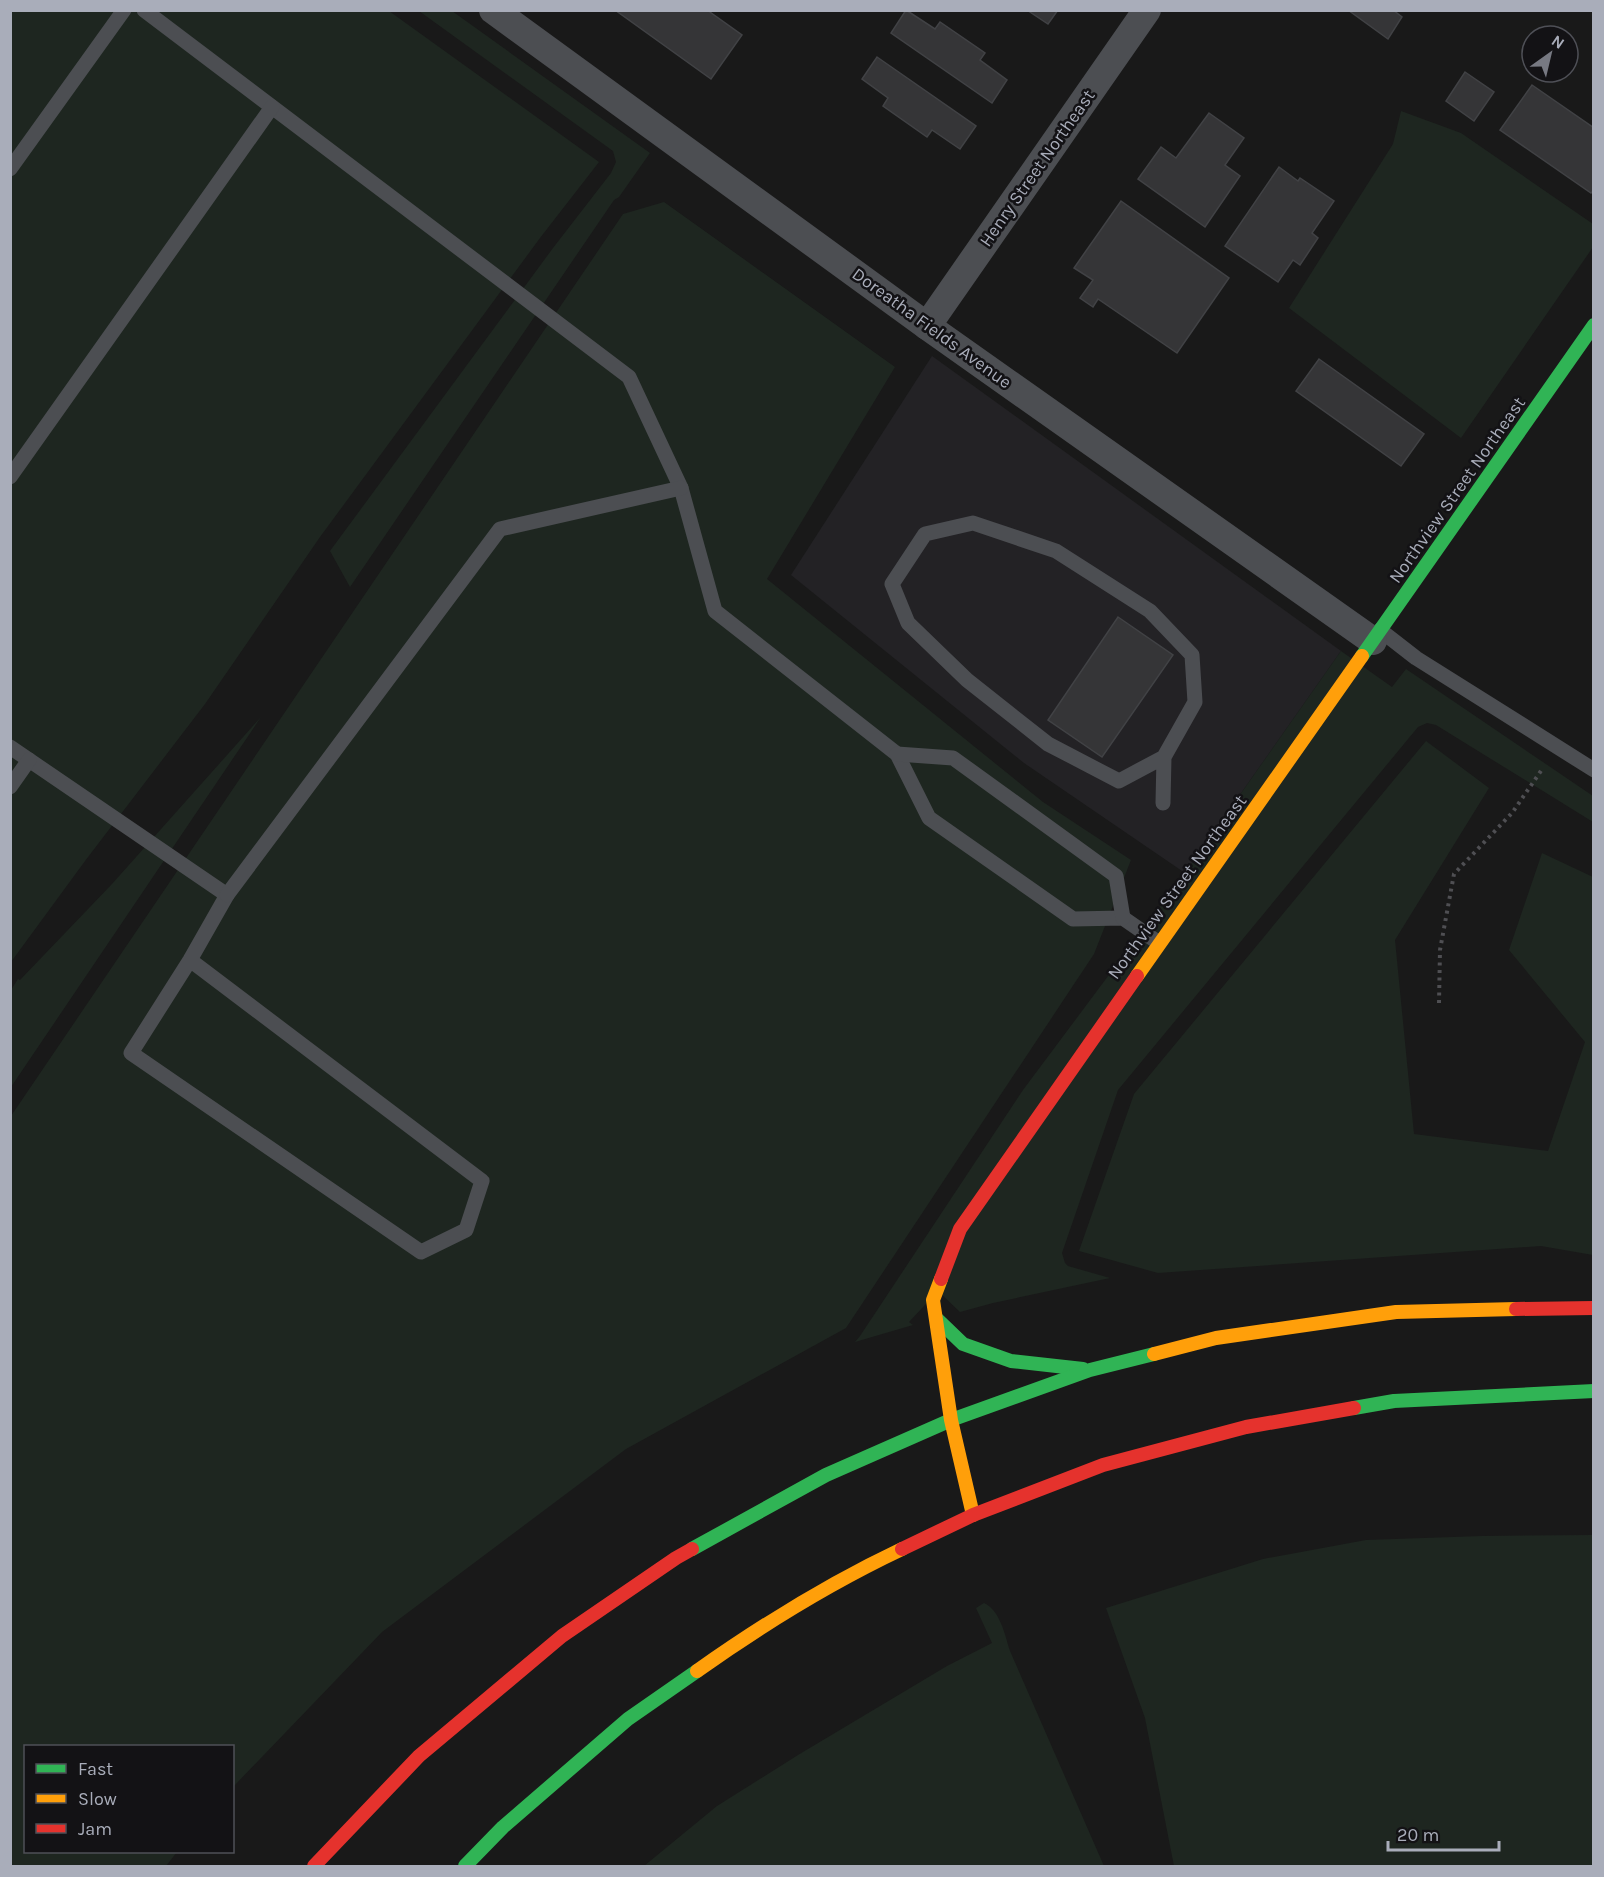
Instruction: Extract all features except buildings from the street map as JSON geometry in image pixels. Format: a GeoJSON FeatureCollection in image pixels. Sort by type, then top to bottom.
{"type":"FeatureCollection","features":[{"type":"Feature","properties":{"kind":"main road","name":"Northview Street Northeast"},"geometry":{"type":"LineString","coordinates":[[973,1515],[951,1420],[933,1300],[960,1229],[1593,325]]}},
{"type":"Feature","properties":{"kind":"main road"},"geometry":{"type":"LineString","coordinates":[[314,1866],[419,1756],[562,1636],[676,1558],[826,1475],[951,1420],[1090,1370],[1216,1338],[1396,1312],[1593,1308]]}},
{"type":"Feature","properties":{"kind":"main road"},"geometry":{"type":"LineString","coordinates":[[937,1320],[963,1344],[1011,1361],[1090,1370]]}},
{"type":"Feature","properties":{"kind":"main road"},"geometry":{"type":"LineString","coordinates":[[465,1866],[503,1827],[628,1719],[745,1637],[870,1564],[973,1515],[1103,1465],[1246,1427],[1394,1401],[1593,1391]]}},
{"type":"Feature","properties":{"kind":"street","name":"Doreatha Fields Avenue"},"geometry":{"type":"LineString","coordinates":[[493,10],[927,326],[1377,636]]}},
{"type":"Feature","properties":{"kind":"street","name":"Henry Street Northeast"},"geometry":{"type":"LineString","coordinates":[[927,326],[1147,10]]}},
{"type":"Feature","properties":{"kind":"lane"},"geometry":{"type":"LineString","coordinates":[[10,169],[124,10]]}},
{"type":"Feature","properties":{"kind":"lane"},"geometry":{"type":"LineString","coordinates":[[144,10],[629,377],[681,488],[715,611],[897,754],[929,818],[1073,919],[1123,918],[1159,942]]}},
{"type":"Feature","properties":{"kind":"lane"},"geometry":{"type":"LineString","coordinates":[[10,477],[272,107]]}},
{"type":"Feature","properties":{"kind":"lane"},"geometry":{"type":"LineString","coordinates":[[190,960],[482,1181],[466,1230],[421,1252],[131,1053],[190,960],[227,895],[500,529],[681,488]]}},
{"type":"Feature","properties":{"kind":"lane"},"geometry":{"type":"LineString","coordinates":[[1162,802],[1164,757],[1195,702],[1192,655],[1150,610],[1056,551],[973,523],[925,534],[892,584],[908,623],[966,680],[1048,744],[1119,781],[1164,757]]}},
{"type":"Feature","properties":{"kind":"lane"},"geometry":{"type":"LineString","coordinates":[[1377,636],[1416,658],[1593,770]]}},
{"type":"Feature","properties":{"kind":"lane"},"geometry":{"type":"LineString","coordinates":[[10,747],[227,895]]}},
{"type":"Feature","properties":{"kind":"lane"},"geometry":{"type":"LineString","coordinates":[[897,754],[953,758],[1116,876],[1123,918]]}},
{"type":"Feature","properties":{"kind":"lane"},"geometry":{"type":"LineString","coordinates":[[10,787],[29,760]]}},
{"type":"Feature","properties":{"kind":"path"},"geometry":{"type":"LineString","coordinates":[[1439,1003],[1440,950],[1454,874],[1512,813],[1557,747]]}},
{"type":"Feature","properties":{"kind":"shaded area"},"geometry":{"type":"Polygon","coordinates":[[[11,11],[389,11],[599,162],[540,238],[320,537],[205,704],[11,962],[11,11]]]}},
{"type":"Feature","properties":{"kind":"shaded area"},"geometry":{"type":"Polygon","coordinates":[[[419,11],[452,11],[650,153],[619,197],[614,200],[350,587],[330,551],[553,248],[611,173],[616,162],[613,151],[419,11]]]}},
{"type":"Feature","properties":{"kind":"shaded area"},"geometry":{"type":"Polygon","coordinates":[[[1401,111],[1461,133],[1593,224],[1593,247],[1461,438],[1289,308],[1393,144],[1401,111]]]}},
{"type":"Feature","properties":{"kind":"shaded area"},"geometry":{"type":"Polygon","coordinates":[[[664,202],[895,367],[767,579],[1043,802],[1131,860],[1094,954],[846,1328],[626,1449],[382,1632],[234,1786],[234,1745],[24,1745],[24,1853],[176,1853],[166,1866],[11,1866],[11,1116],[623,214],[664,202]]]}},
{"type":"Feature","properties":{"kind":"shaded area"},"geometry":{"type":"Polygon","coordinates":[[[932,356],[1341,651],[1185,873],[1024,763],[791,575],[932,356]]]}},
{"type":"Feature","properties":{"kind":"shaded area"},"geometry":{"type":"Polygon","coordinates":[[[1341,651],[1392,687],[1406,669],[1593,796],[1593,822],[1436,725],[1427,723],[1418,727],[1118,1090],[1062,1253],[1068,1266],[1110,1278],[960,1312],[938,1291],[909,1322],[913,1325],[855,1342],[1023,1090],[1185,873],[1341,651]]]}},
{"type":"Feature","properties":{"kind":"shaded area"},"geometry":{"type":"Polygon","coordinates":[[[261,717],[11,1087],[11,990],[18,979],[20,980],[112,884],[261,717]]]}},
{"type":"Feature","properties":{"kind":"shaded area"},"geometry":{"type":"Polygon","coordinates":[[[1426,741],[1489,788],[1395,940],[1414,1134],[1548,1151],[1585,1042],[1509,950],[1542,853],[1593,877],[1593,1255],[1541,1246],[1158,1273],[1079,1251],[1134,1094],[1426,741]]]}},
{"type":"Feature","properties":{"kind":"shaded area"},"geometry":{"type":"Polygon","coordinates":[[[1593,1535],[1593,1866],[1174,1866],[1145,1718],[1106,1608],[1263,1559],[1366,1540],[1593,1535]]]}},
{"type":"Feature","properties":{"kind":"shaded area"},"geometry":{"type":"Polygon","coordinates":[[[984,1603],[990,1606],[998,1617],[1010,1651],[1104,1866],[644,1866],[717,1806],[947,1666],[992,1643],[976,1608],[984,1603]]]}},
{"type":"Feature","properties":{"kind":"traffic: fast"},"geometry":{"type":"LineString","coordinates":[[1362,656],[1594,325]]}},
{"type":"Feature","properties":{"kind":"traffic: fast"},"geometry":{"type":"LineString","coordinates":[[937,1319],[963,1344],[1011,1361],[1083,1369]]}},
{"type":"Feature","properties":{"kind":"traffic: fast"},"geometry":{"type":"LineString","coordinates":[[692,1549],[826,1475],[951,1420],[1090,1370],[1154,1354]]}},
{"type":"Feature","properties":{"kind":"traffic: fast"},"geometry":{"type":"LineString","coordinates":[[1354,1408],[1394,1401],[1594,1391]]}},
{"type":"Feature","properties":{"kind":"traffic: fast"},"geometry":{"type":"LineString","coordinates":[[465,1866],[503,1827],[628,1719],[697,1671]]}},
{"type":"Feature","properties":{"kind":"traffic: slow"},"geometry":{"type":"LineString","coordinates":[[1137,976],[1362,656]]}},
{"type":"Feature","properties":{"kind":"traffic: slow"},"geometry":{"type":"LineString","coordinates":[[941,1279],[933,1300],[951,1420],[973,1515]]}},
{"type":"Feature","properties":{"kind":"traffic: slow"},"geometry":{"type":"LineString","coordinates":[[1154,1354],[1216,1338],[1396,1312],[1516,1309]]}},
{"type":"Feature","properties":{"kind":"traffic: slow"},"geometry":{"type":"LineString","coordinates":[[697,1671],[746,1637],[797,1606],[902,1549]]}},
{"type":"Feature","properties":{"kind":"traffic: jam"},"geometry":{"type":"LineString","coordinates":[[941,1279],[960,1229],[1137,976]]}},
{"type":"Feature","properties":{"kind":"traffic: jam"},"geometry":{"type":"LineString","coordinates":[[1516,1309],[1594,1308]]}},
{"type":"Feature","properties":{"kind":"traffic: jam"},"geometry":{"type":"LineString","coordinates":[[902,1549],[973,1515],[1103,1465],[1246,1427],[1354,1408]]}},
{"type":"Feature","properties":{"kind":"traffic: jam"},"geometry":{"type":"LineString","coordinates":[[314,1866],[419,1756],[562,1636],[692,1549]]}}]}
